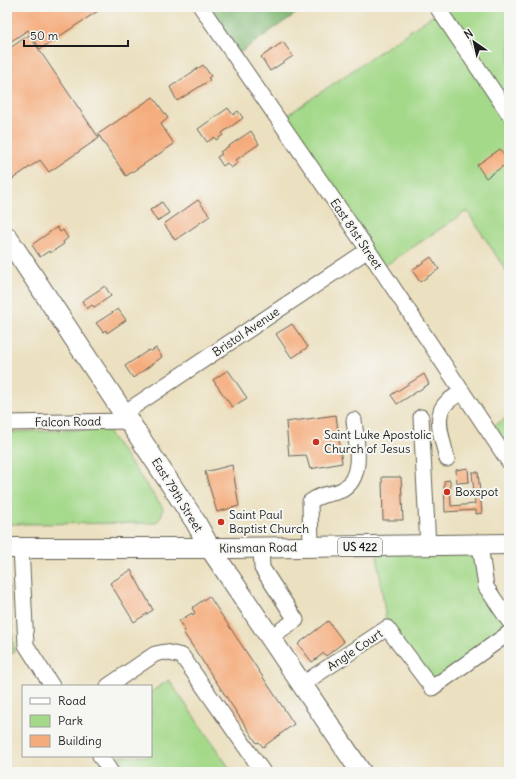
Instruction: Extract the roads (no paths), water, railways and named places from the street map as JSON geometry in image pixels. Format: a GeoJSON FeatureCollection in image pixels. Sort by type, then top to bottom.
{"type":"FeatureCollection","features":[{"type":"Feature","properties":{"kind":"main road","name":"East 79th Street"},"geometry":{"type":"LineString","coordinates":[[9,243],[127,417],[195,521],[210,548],[361,772]]}},
{"type":"Feature","properties":{"kind":"main road","name":"Kinsman Road"},"geometry":{"type":"LineString","coordinates":[[14,548],[261,548],[509,544]]}},
{"type":"Feature","properties":{"kind":"street","name":"East 81st Street"},"geometry":{"type":"LineString","coordinates":[[201,7],[368,250],[509,462]]}},
{"type":"Feature","properties":{"kind":"street"},"geometry":{"type":"LineString","coordinates":[[437,7],[509,114]]}},
{"type":"Feature","properties":{"kind":"street","name":"Bristol Avenue"},"geometry":{"type":"LineString","coordinates":[[127,417],[368,250]]}},
{"type":"Feature","properties":{"kind":"street"},"geometry":{"type":"LineString","coordinates":[[447,459],[440,422],[441,411],[445,404],[462,392]]}},
{"type":"Feature","properties":{"kind":"street","name":"Falcon Road"},"geometry":{"type":"LineString","coordinates":[[7,423],[127,417]]}},
{"type":"Feature","properties":{"kind":"street"},"geometry":{"type":"LineString","coordinates":[[421,417],[428,546]]}},
{"type":"Feature","properties":{"kind":"street"},"geometry":{"type":"LineString","coordinates":[[311,547],[310,502],[320,495],[332,494],[349,485],[355,473],[358,455],[354,420]]}},
{"type":"Feature","properties":{"kind":"street"},"geometry":{"type":"LineString","coordinates":[[480,545],[486,587],[509,621]]}},
{"type":"Feature","properties":{"kind":"street"},"geometry":{"type":"LineString","coordinates":[[14,548],[26,645],[51,685]]}},
{"type":"Feature","properties":{"kind":"street"},"geometry":{"type":"LineString","coordinates":[[261,548],[262,568],[296,620],[270,637]]}},
{"type":"Feature","properties":{"kind":"street","name":"Angle Court"},"geometry":{"type":"LineString","coordinates":[[302,685],[387,628],[432,688],[509,633]]}},
{"type":"Feature","properties":{"kind":"street"},"geometry":{"type":"LineString","coordinates":[[109,685],[155,654],[165,652],[182,656],[263,772]]}},
{"type":"Feature","properties":{"kind":"street"},"geometry":{"type":"LineString","coordinates":[[101,757],[111,772]]}},
{"type":"Feature","properties":{"kind":"place","name":"Saint Luke Apostolic Church of Jesus"},"geometry":{"type":"Point","coordinates":[316,442]}},
{"type":"Feature","properties":{"kind":"place","name":"Boxspot"},"geometry":{"type":"Point","coordinates":[447,492]}},
{"type":"Feature","properties":{"kind":"place","name":"Saint Paul Baptist Church"},"geometry":{"type":"Point","coordinates":[221,522]}}]}
